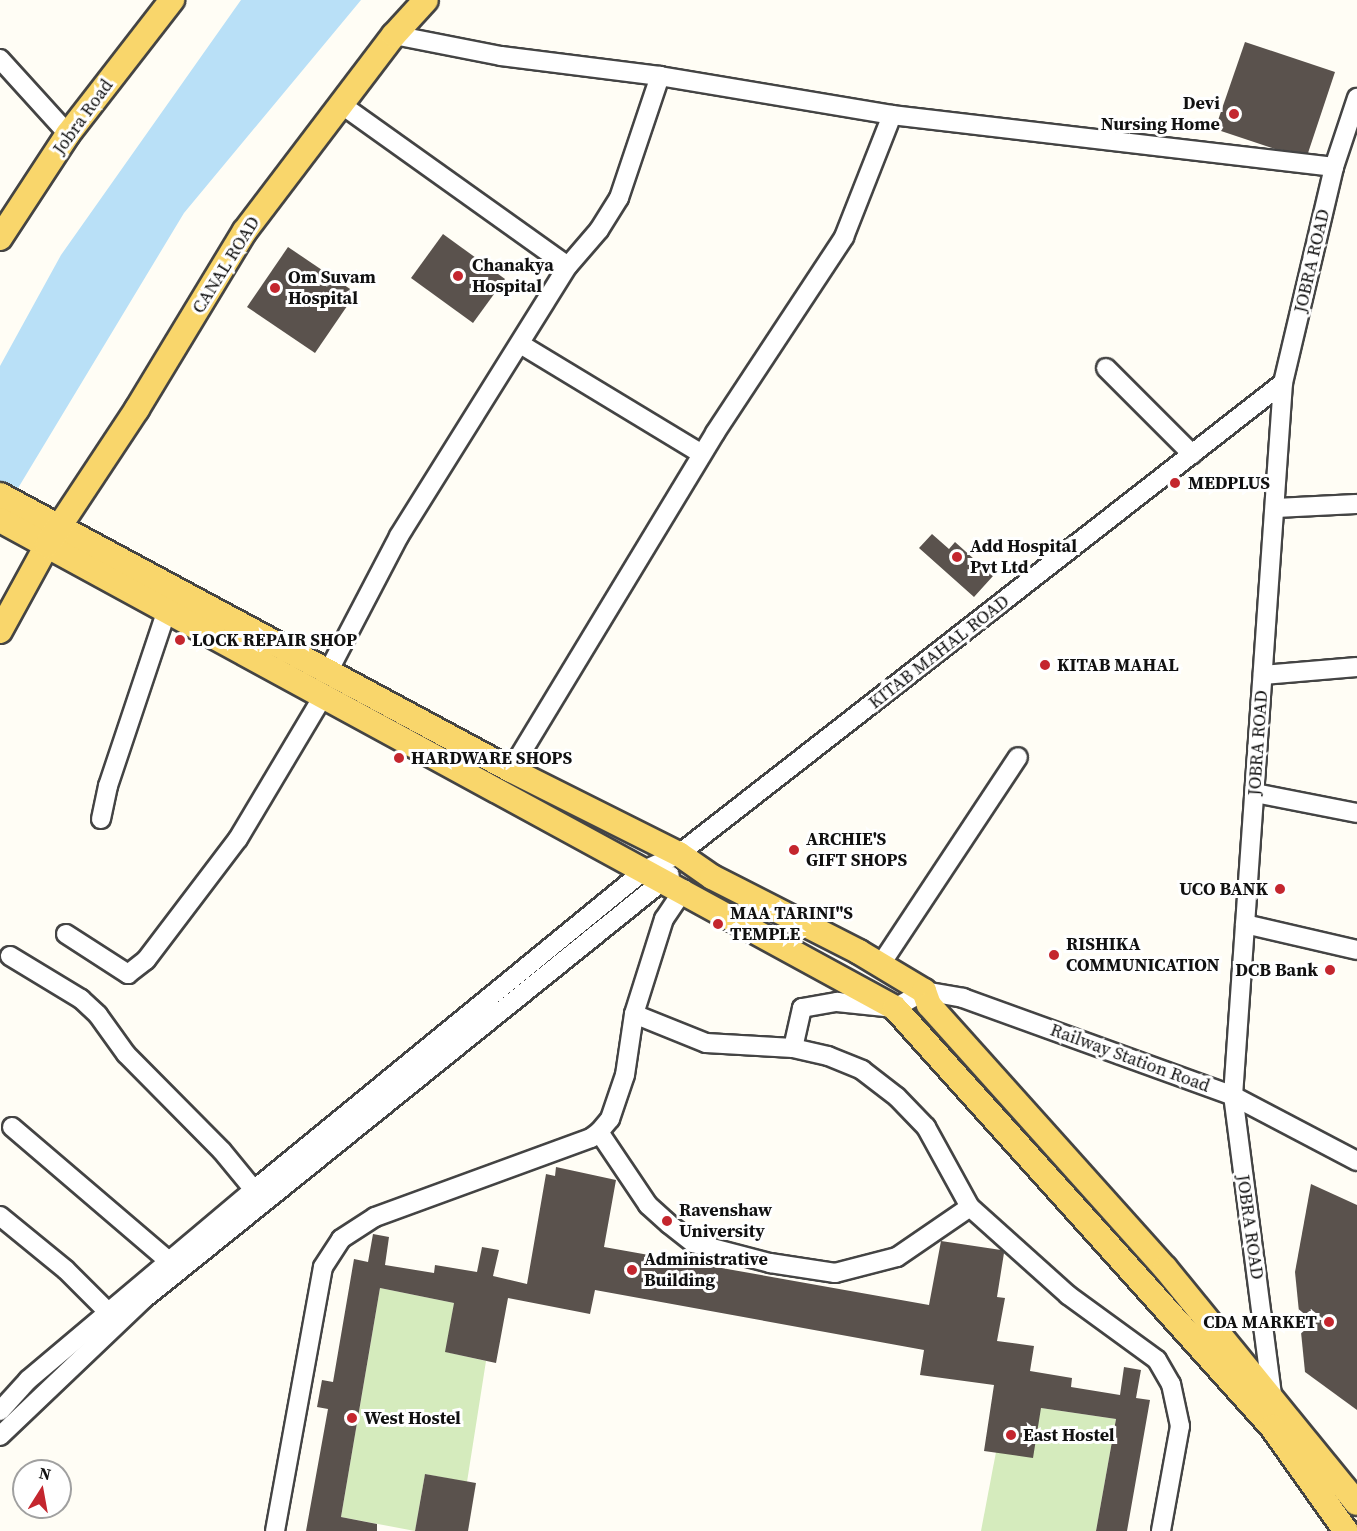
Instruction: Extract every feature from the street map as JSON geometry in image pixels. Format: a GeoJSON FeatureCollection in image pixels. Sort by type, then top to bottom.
{"type":"FeatureCollection","features":[{"type":"Feature","properties":{"kind":"main road","name":"Jobra Road"},"geometry":{"type":"LineString","coordinates":[[0,238],[68,134],[172,0]]}},
{"type":"Feature","properties":{"kind":"main road","name":"CANAL ROAD"},"geometry":{"type":"LineString","coordinates":[[0,631],[47,532],[137,409],[245,231],[394,35],[426,0]]}},
{"type":"Feature","properties":{"kind":"main road"},"geometry":{"type":"LineString","coordinates":[[0,495],[47,532],[166,610],[511,770],[679,854],[712,877],[881,964],[924,991],[929,1005],[1165,1268],[1272,1395],[1357,1503]]}},
{"type":"Feature","properties":{"kind":"main road"},"geometry":{"type":"LineString","coordinates":[[0,520],[47,532],[326,684],[646,869],[895,1008],[1272,1427],[1346,1531]]}},
{"type":"Feature","properties":{"kind":"main road"},"geometry":{"type":"LineString","coordinates":[[1272,1395],[1272,1427]]}},
{"type":"Feature","properties":{"kind":"street"},"geometry":{"type":"LineString","coordinates":[[394,35],[501,56],[660,76],[892,115],[1334,167]]}},
{"type":"Feature","properties":{"kind":"street"},"geometry":{"type":"LineString","coordinates":[[0,59],[68,134]]}},
{"type":"Feature","properties":{"kind":"street"},"geometry":{"type":"LineString","coordinates":[[66,934],[128,974],[146,960],[238,839],[326,684],[399,536],[522,345],[568,266],[599,230],[619,198],[660,76]]}},
{"type":"Feature","properties":{"kind":"street","name":"JOBRA ROAD"},"geometry":{"type":"LineString","coordinates":[[1272,1395],[1233,1096],[1284,383],[1334,167],[1353,125],[1357,98]]}},
{"type":"Feature","properties":{"kind":"street"},"geometry":{"type":"LineString","coordinates":[[342,105],[568,266]]}},
{"type":"Feature","properties":{"kind":"street"},"geometry":{"type":"LineString","coordinates":[[511,770],[702,454],[844,237],[892,115]]}},
{"type":"Feature","properties":{"kind":"street"},"geometry":{"type":"LineString","coordinates":[[522,345],[702,454]]}},
{"type":"Feature","properties":{"kind":"street"},"geometry":{"type":"LineString","coordinates":[[1106,368],[1192,454]]}},
{"type":"Feature","properties":{"kind":"street","name":"KITAB MAHAL ROAD"},"geometry":{"type":"LineString","coordinates":[[0,1411],[28,1380],[108,1312],[646,869],[679,854],[1284,383]]}},
{"type":"Feature","properties":{"kind":"street"},"geometry":{"type":"LineString","coordinates":[[1275,508],[1357,504]]}},
{"type":"Feature","properties":{"kind":"street"},"geometry":{"type":"LineString","coordinates":[[101,819],[108,786],[166,610]]}},
{"type":"Feature","properties":{"kind":"street"},"geometry":{"type":"LineString","coordinates":[[1263,675],[1357,668]]}},
{"type":"Feature","properties":{"kind":"street"},"geometry":{"type":"LineString","coordinates":[[881,964],[1018,757]]}},
{"type":"Feature","properties":{"kind":"street"},"geometry":{"type":"LineString","coordinates":[[1254,793],[1357,813]]}},
{"type":"Feature","properties":{"kind":"street"},"geometry":{"type":"LineString","coordinates":[[275,1531],[323,1267],[341,1239],[375,1217],[591,1138],[610,1119],[625,1075],[634,1014],[676,885],[679,854]]}},
{"type":"Feature","properties":{"kind":"street"},"geometry":{"type":"LineString","coordinates":[[3,1428],[145,1298],[271,1193],[676,885]]}},
{"type":"Feature","properties":{"kind":"street"},"geometry":{"type":"LineString","coordinates":[[1245,924],[1357,950]]}},
{"type":"Feature","properties":{"kind":"street"},"geometry":{"type":"LineString","coordinates":[[10,956],[81,999],[98,1015],[126,1054],[222,1151],[254,1190]]}},
{"type":"Feature","properties":{"kind":"street"},"geometry":{"type":"LineString","coordinates":[[793,1048],[802,1008],[837,1002],[895,1008],[924,991]]}},
{"type":"Feature","properties":{"kind":"street","name":"Railway Station Road"},"geometry":{"type":"LineString","coordinates":[[924,991],[963,998],[1233,1096],[1357,1161]]}},
{"type":"Feature","properties":{"kind":"street"},"geometry":{"type":"LineString","coordinates":[[634,1014],[706,1043],[793,1048],[862,1070],[897,1097],[926,1127],[970,1207],[1068,1295],[1157,1360],[1171,1384],[1180,1426],[1161,1531]]}},
{"type":"Feature","properties":{"kind":"street"},"geometry":{"type":"LineString","coordinates":[[12,1127],[169,1261]]}},
{"type":"Feature","properties":{"kind":"street"},"geometry":{"type":"LineString","coordinates":[[598,1132],[648,1205],[693,1243],[770,1263],[835,1273],[897,1257],[970,1207]]}},
{"type":"Feature","properties":{"kind":"street"},"geometry":{"type":"LineString","coordinates":[[0,1216],[66,1270],[108,1312]]}},
{"type":"Feature","properties":{"kind":"green space"},"geometry":{"type":"Polygon","coordinates":[[[380,1288],[454,1303],[446,1352],[486,1361],[467,1482],[425,1474],[415,1531],[341,1517],[380,1288]]]}},
{"type":"Feature","properties":{"kind":"green space"},"geometry":{"type":"Polygon","coordinates":[[[1041,1408],[1116,1419],[1096,1531],[981,1531],[996,1452],[1041,1408]]]}},
{"type":"Feature","properties":{"kind":"water"},"geometry":{"type":"Polygon","coordinates":[[[241,0],[361,0],[184,213],[0,518],[0,366],[61,255],[241,0]]]}},
{"type":"Feature","properties":{"kind":"building"},"geometry":{"type":"Polygon","coordinates":[[[1245,42],[1335,72],[1308,153],[1275,149],[1215,129],[1245,42]]]}},
{"type":"Feature","properties":{"kind":"building"},"geometry":{"type":"Polygon","coordinates":[[[443,234],[505,279],[473,323],[411,278],[443,234]]]}},
{"type":"Feature","properties":{"kind":"building"},"geometry":{"type":"Polygon","coordinates":[[[288,247],[356,293],[315,353],[247,307],[288,247]]]}},
{"type":"Feature","properties":{"kind":"building"},"geometry":{"type":"Polygon","coordinates":[[[932,534],[949,549],[955,542],[993,576],[974,597],[919,548],[932,534]]]}},
{"type":"Feature","properties":{"kind":"building"},"geometry":{"type":"Polygon","coordinates":[[[556,1167],[616,1180],[604,1247],[929,1305],[941,1241],[1001,1250],[1004,1253],[997,1297],[1005,1298],[997,1341],[1034,1346],[1030,1371],[1072,1378],[1071,1387],[1120,1395],[1124,1367],[1141,1370],[1136,1398],[1150,1400],[1127,1531],[1096,1531],[1116,1419],[1041,1408],[1033,1458],[984,1451],[994,1385],[920,1375],[924,1350],[595,1290],[590,1314],[508,1298],[496,1363],[445,1352],[454,1303],[380,1288],[341,1517],[377,1524],[377,1531],[306,1531],[328,1409],[317,1407],[322,1380],[333,1382],[354,1259],[368,1262],[373,1234],[389,1237],[385,1265],[434,1273],[435,1265],[477,1272],[482,1247],[499,1250],[493,1276],[527,1284],[546,1174],[555,1176],[556,1167]]]}},
{"type":"Feature","properties":{"kind":"building","name":"CDA MARKET"},"geometry":{"type":"Polygon","coordinates":[[[1311,1184],[1357,1205],[1357,1410],[1305,1372],[1295,1272],[1311,1184]]]}},
{"type":"Feature","properties":{"kind":"building"},"geometry":{"type":"Polygon","coordinates":[[[425,1474],[476,1483],[468,1531],[415,1531],[425,1474]]]}},
{"type":"Feature","properties":{"kind":"place","name":"Devi Nursing Home"},"geometry":{"type":"Point","coordinates":[1234,114]}},
{"type":"Feature","properties":{"kind":"place","name":"Chanakya Hospital"},"geometry":{"type":"Point","coordinates":[458,276]}},
{"type":"Feature","properties":{"kind":"place","name":"Om Suvam Hospital"},"geometry":{"type":"Point","coordinates":[275,288]}},
{"type":"Feature","properties":{"kind":"place","name":"MEDPLUS"},"geometry":{"type":"Point","coordinates":[1175,483]}},
{"type":"Feature","properties":{"kind":"place","name":"Add Hospital Pvt Ltd"},"geometry":{"type":"Point","coordinates":[957,557]}},
{"type":"Feature","properties":{"kind":"place","name":"LOCK REPAIR SHOP"},"geometry":{"type":"Point","coordinates":[180,640]}},
{"type":"Feature","properties":{"kind":"place","name":"KITAB MAHAL"},"geometry":{"type":"Point","coordinates":[1045,665]}},
{"type":"Feature","properties":{"kind":"place","name":"HARDWARE SHOPS"},"geometry":{"type":"Point","coordinates":[399,758]}},
{"type":"Feature","properties":{"kind":"place","name":"ARCHIE'S GIFT SHOPS"},"geometry":{"type":"Point","coordinates":[794,850]}},
{"type":"Feature","properties":{"kind":"place","name":"UCO BANK"},"geometry":{"type":"Point","coordinates":[1280,889]}},
{"type":"Feature","properties":{"kind":"place","name":"MAA TARINI\"S TEMPLE"},"geometry":{"type":"Point","coordinates":[718,924]}},
{"type":"Feature","properties":{"kind":"place","name":"RISHIKA COMMUNICATION"},"geometry":{"type":"Point","coordinates":[1054,955]}},
{"type":"Feature","properties":{"kind":"place","name":"DCB Bank"},"geometry":{"type":"Point","coordinates":[1330,970]}},
{"type":"Feature","properties":{"kind":"place","name":"Ravenshaw University"},"geometry":{"type":"Point","coordinates":[667,1221]}},
{"type":"Feature","properties":{"kind":"place","name":"Administrative Building"},"geometry":{"type":"Point","coordinates":[632,1270]}},
{"type":"Feature","properties":{"kind":"place","name":"CDA MARKET"},"geometry":{"type":"Point","coordinates":[1329,1322]}},
{"type":"Feature","properties":{"kind":"place","name":"West Hostel"},"geometry":{"type":"Point","coordinates":[352,1418]}},
{"type":"Feature","properties":{"kind":"place","name":"East Hostel"},"geometry":{"type":"Point","coordinates":[1011,1435]}}]}
